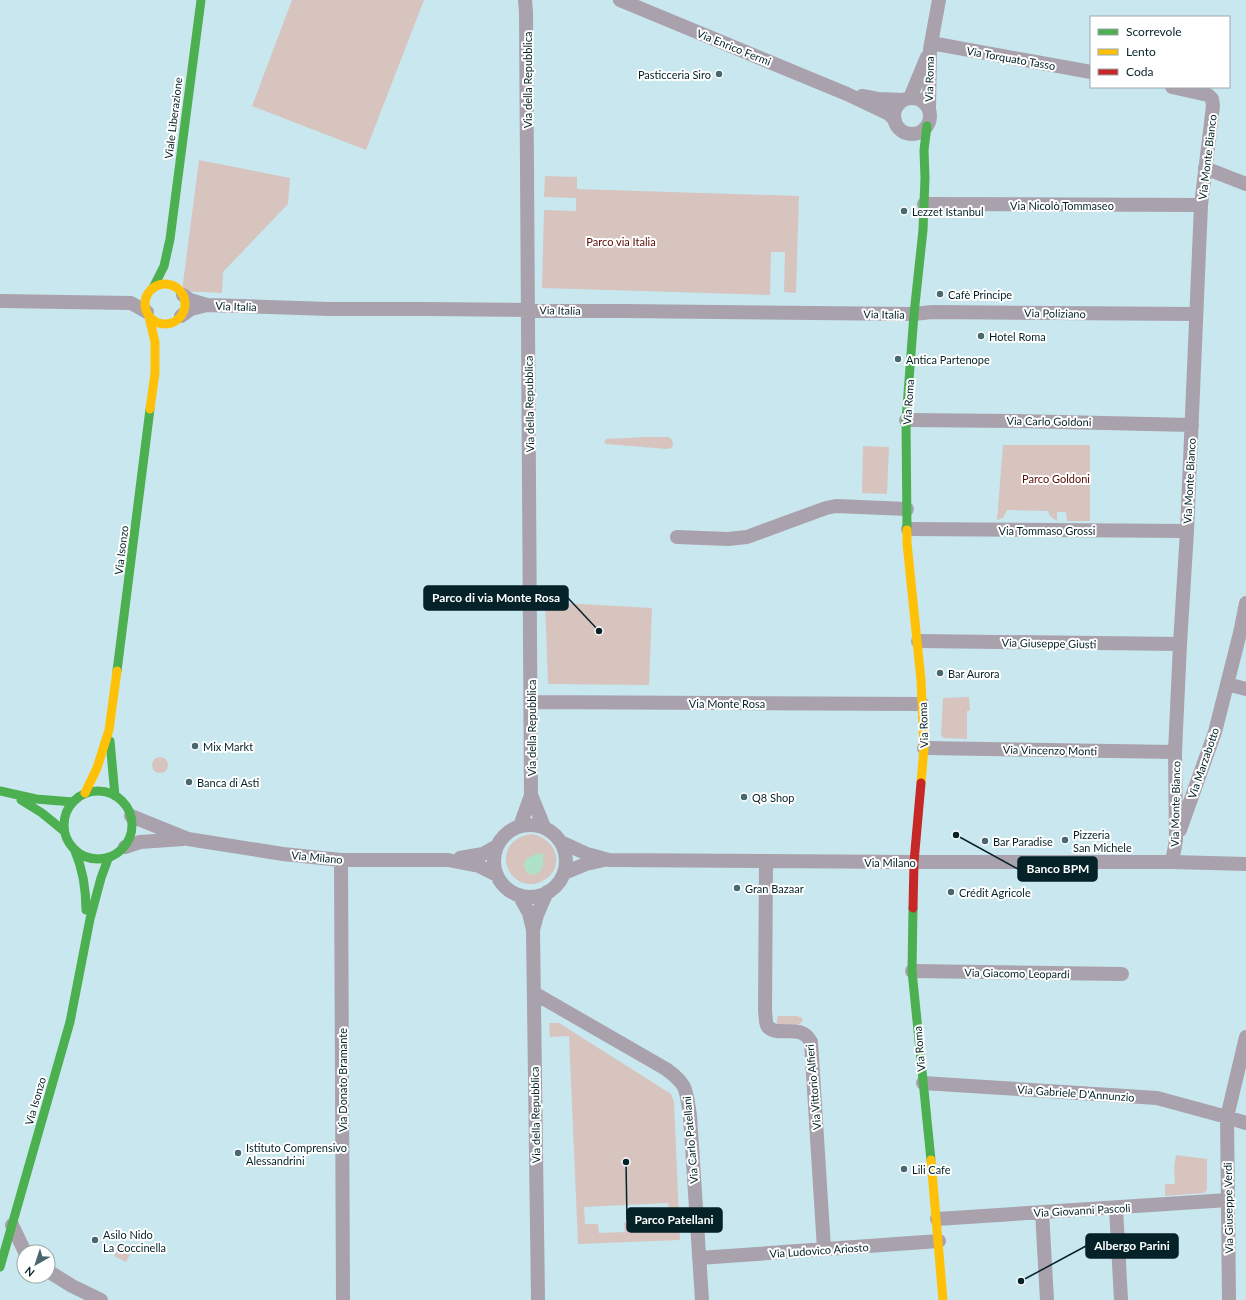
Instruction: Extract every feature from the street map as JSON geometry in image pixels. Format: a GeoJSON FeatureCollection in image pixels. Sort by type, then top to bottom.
{"type":"FeatureCollection","features":[{"type":"Feature","properties":{"kind":"street","name":"Viale Liberazione"},"geometry":{"type":"LineString","coordinates":[[153,288],[164,266],[170,239],[201,0]]}},
{"type":"Feature","properties":{"kind":"street","name":"Via Enrico Fermi"},"geometry":{"type":"LineString","coordinates":[[620,0],[848,94],[884,112],[895,120]]}},
{"type":"Feature","properties":{"kind":"street","name":"Via Roma"},"geometry":{"type":"LineString","coordinates":[[929,108],[931,46],[939,0]]}},
{"type":"Feature","properties":{"kind":"street","name":"Via della Repubblica"},"geometry":{"type":"LineString","coordinates":[[520,826],[531,796],[527,4]]}},
{"type":"Feature","properties":{"kind":"street","name":"Via Roma"},"geometry":{"type":"LineString","coordinates":[[907,99],[931,46]]}},
{"type":"Feature","properties":{"kind":"street","name":"Via Torquato Tasso"},"geometry":{"type":"LineString","coordinates":[[931,46],[1090,72]]}},
{"type":"Feature","properties":{"kind":"street","name":"Via Monte Bianco"},"geometry":{"type":"LineString","coordinates":[[1172,862],[1176,840],[1175,752],[1187,531],[1201,205],[1213,106],[1212,99],[1208,95],[1177,88]]}},
{"type":"Feature","properties":{"kind":"street","name":"Via Enrico Fermi"},"geometry":{"type":"LineString","coordinates":[[848,94],[878,99],[907,99]]}},
{"type":"Feature","properties":{"kind":"street"},"geometry":{"type":"LineString","coordinates":[[909,134],[916,134],[922,131],[930,121],[931,114],[929,108],[918,98],[907,99],[896,109],[895,120],[903,131],[909,134],[913,135],[924,150]]}},
{"type":"Feature","properties":{"kind":"street","name":"Via Roma"},"geometry":{"type":"LineString","coordinates":[[927,126],[924,150],[923,230],[914,314],[906,420],[907,543],[918,641],[924,748],[914,862],[912,971],[937,1219],[943,1300]]}},
{"type":"Feature","properties":{"kind":"street"},"geometry":{"type":"LineString","coordinates":[[1205,168],[1246,184]]}},
{"type":"Feature","properties":{"kind":"street","name":"Via Nicolò Tommaseo"},"geometry":{"type":"LineString","coordinates":[[924,204],[1201,205]]}},
{"type":"Feature","properties":{"kind":"street","name":"Viale Liberazione"},"geometry":{"type":"LineString","coordinates":[[170,239],[171,267],[181,293]]}},
{"type":"Feature","properties":{"kind":"street"},"geometry":{"type":"LineString","coordinates":[[148,314],[145,305],[148,293],[153,288],[164,284],[175,286],[181,293],[185,306],[170,332]]}},
{"type":"Feature","properties":{"kind":"street","name":"Via Italia"},"geometry":{"type":"LineString","coordinates":[[181,293],[190,300],[207,306]]}},
{"type":"Feature","properties":{"kind":"street"},"geometry":{"type":"LineString","coordinates":[[0,301],[131,303],[148,314],[154,320],[166,324],[179,318]]}},
{"type":"Feature","properties":{"kind":"street","name":"Via Italia"},"geometry":{"type":"LineString","coordinates":[[179,318],[191,309],[207,306],[329,309],[914,314]]}},
{"type":"Feature","properties":{"kind":"street","name":"Via Poliziano"},"geometry":{"type":"LineString","coordinates":[[914,314],[932,312],[1196,314]]}},
{"type":"Feature","properties":{"kind":"street","name":"Via Isonzo"},"geometry":{"type":"LineString","coordinates":[[85,793],[97,768],[109,730],[120,652],[155,373],[155,342],[148,314]]}},
{"type":"Feature","properties":{"kind":"street","name":"Via Isonzo"},"geometry":{"type":"LineString","coordinates":[[155,373],[164,345]]}},
{"type":"Feature","properties":{"kind":"street","name":"Via Carlo Goldoni"},"geometry":{"type":"LineString","coordinates":[[906,420],[1008,420],[1192,425]]}},
{"type":"Feature","properties":{"kind":"street"},"geometry":{"type":"LineString","coordinates":[[677,537],[728,539],[747,537],[826,508],[836,506],[907,509]]}},
{"type":"Feature","properties":{"kind":"street","name":"Via Tommaso Grossi"},"geometry":{"type":"LineString","coordinates":[[908,529],[1187,531]]}},
{"type":"Feature","properties":{"kind":"street","name":"Via Marzabotto"},"geometry":{"type":"LineString","coordinates":[[1176,840],[1215,732],[1246,603]]}},
{"type":"Feature","properties":{"kind":"street","name":"Via Giuseppe Giusti"},"geometry":{"type":"LineString","coordinates":[[918,641],[1180,644]]}},
{"type":"Feature","properties":{"kind":"street"},"geometry":{"type":"LineString","coordinates":[[1227,684],[1246,689]]}},
{"type":"Feature","properties":{"kind":"street","name":"Via Monte Rosa"},"geometry":{"type":"LineString","coordinates":[[531,702],[922,704]]}},
{"type":"Feature","properties":{"kind":"street","name":"Via Isonzo"},"geometry":{"type":"LineString","coordinates":[[109,730],[115,796]]}},
{"type":"Feature","properties":{"kind":"street","name":"Via Vincenzo Monti"},"geometry":{"type":"LineString","coordinates":[[924,748],[1175,752]]}},
{"type":"Feature","properties":{"kind":"street"},"geometry":{"type":"LineString","coordinates":[[0,791],[12,795],[46,801],[72,802]]}},
{"type":"Feature","properties":{"kind":"street"},"geometry":{"type":"LineString","coordinates":[[95,791],[106,792],[115,796],[125,804],[131,816],[132,833],[125,847],[120,852],[108,859],[96,860],[85,857],[75,851],[68,842],[64,831],[64,821],[72,802],[85,793],[95,791]]}},
{"type":"Feature","properties":{"kind":"street"},"geometry":{"type":"LineString","coordinates":[[12,795],[42,813],[64,831]]}},
{"type":"Feature","properties":{"kind":"street","name":"Via della Repubblica"},"geometry":{"type":"LineString","coordinates":[[531,796],[544,827]]}},
{"type":"Feature","properties":{"kind":"street","name":"Via Milano"},"geometry":{"type":"LineString","coordinates":[[131,816],[188,839]]}},
{"type":"Feature","properties":{"kind":"street"},"geometry":{"type":"LineString","coordinates":[[528,824],[544,827],[561,842],[566,857],[564,873],[557,884],[547,892],[533,896],[519,895],[506,887],[497,875],[494,860],[497,846],[510,830],[528,824]]}},
{"type":"Feature","properties":{"kind":"street","name":"Via Milano"},"geometry":{"type":"LineString","coordinates":[[125,847],[140,842],[188,839],[283,854],[341,860],[448,860],[483,854],[497,846]]}},
{"type":"Feature","properties":{"kind":"street","name":"Via Milano"},"geometry":{"type":"LineString","coordinates":[[561,842],[587,854],[608,860]]}},
{"type":"Feature","properties":{"kind":"street","name":"Via Isonzo"},"geometry":{"type":"LineString","coordinates":[[75,851],[81,864],[86,892],[86,939]]}},
{"type":"Feature","properties":{"kind":"street","name":"Via Isonzo"},"geometry":{"type":"LineString","coordinates":[[0,1267],[70,1022],[95,899],[108,859]]}},
{"type":"Feature","properties":{"kind":"street","name":"Via Donato Bramante"},"geometry":{"type":"LineString","coordinates":[[341,860],[343,1300]]}},
{"type":"Feature","properties":{"kind":"street","name":"Via Milano"},"geometry":{"type":"LineString","coordinates":[[448,860],[479,866],[497,875]]}},
{"type":"Feature","properties":{"kind":"street","name":"Via Milano"},"geometry":{"type":"LineString","coordinates":[[564,873],[586,864],[608,860],[1172,862],[1246,864]]}},
{"type":"Feature","properties":{"kind":"street","name":"Via Vittorio Alfieri"},"geometry":{"type":"LineString","coordinates":[[766,861],[766,1022],[768,1027],[774,1030],[803,1033],[808,1036],[811,1042],[824,1249]]}},
{"type":"Feature","properties":{"kind":"street","name":"Via della Repubblica"},"geometry":{"type":"LineString","coordinates":[[533,930],[537,915],[547,892]]}},
{"type":"Feature","properties":{"kind":"street","name":"Via della Repubblica"},"geometry":{"type":"LineString","coordinates":[[519,895],[529,913],[533,930],[538,1300]]}},
{"type":"Feature","properties":{"kind":"street","name":"Via Giacomo Leopardi"},"geometry":{"type":"LineString","coordinates":[[912,971],[1122,974]]}},
{"type":"Feature","properties":{"kind":"street","name":"Via Carlo Patellani"},"geometry":{"type":"LineString","coordinates":[[534,993],[666,1069],[678,1078],[683,1085],[686,1092],[690,1116],[702,1300]]}},
{"type":"Feature","properties":{"kind":"street","name":"Via Giuseppe Verdi"},"geometry":{"type":"LineString","coordinates":[[1229,1300],[1227,1117],[1246,1037]]}},
{"type":"Feature","properties":{"kind":"street","name":"Via Gabriele D'Annunzio"},"geometry":{"type":"LineString","coordinates":[[923,1083],[1157,1098],[1246,1123]]}},
{"type":"Feature","properties":{"kind":"street","name":"Via Giovanni Pascoli"},"geometry":{"type":"LineString","coordinates":[[937,1219],[1228,1200]]}},
{"type":"Feature","properties":{"kind":"street"},"geometry":{"type":"LineString","coordinates":[[1116,1208],[1121,1300]]}},
{"type":"Feature","properties":{"kind":"street"},"geometry":{"type":"LineString","coordinates":[[1042,1212],[1047,1300]]}},
{"type":"Feature","properties":{"kind":"street"},"geometry":{"type":"LineString","coordinates":[[12,1225],[19,1244]]}},
{"type":"Feature","properties":{"kind":"street","name":"Via Ludovico Ariosto"},"geometry":{"type":"LineString","coordinates":[[699,1258],[939,1241]]}},
{"type":"Feature","properties":{"kind":"street"},"geometry":{"type":"LineString","coordinates":[[56,1276],[72,1286],[101,1300]]}},
{"type":"Feature","properties":{"kind":"green space"},"geometry":{"type":"Polygon","coordinates":[[[292,0],[424,0],[366,150],[252,106],[292,0]]]}},
{"type":"Feature","properties":{"kind":"green space"},"geometry":{"type":"Polygon","coordinates":[[[199,160],[290,178],[288,204],[223,272],[222,293],[182,291],[199,160]]]}},
{"type":"Feature","properties":{"kind":"green space","name":"Parco via Italia"},"geometry":{"type":"Polygon","coordinates":[[[545,176],[577,177],[577,189],[799,196],[796,293],[784,292],[785,252],[771,252],[770,295],[542,288],[544,210],[576,211],[576,198],[544,197],[545,176]]]}},
{"type":"Feature","properties":{"kind":"green space"},"geometry":{"type":"Polygon","coordinates":[[[669,437],[672,440],[673,445],[671,448],[667,449],[606,444],[604,442],[606,439],[669,437]]]}},
{"type":"Feature","properties":{"kind":"green space","name":"Parco Goldoni"},"geometry":{"type":"Polygon","coordinates":[[[1003,445],[1090,445],[1090,521],[1067,521],[1066,512],[1057,512],[1057,521],[1050,516],[1048,511],[1007,510],[1003,518],[997,520],[1003,445]]]}},
{"type":"Feature","properties":{"kind":"green space"},"geometry":{"type":"Polygon","coordinates":[[[863,446],[889,447],[887,494],[862,493],[863,446]]]}},
{"type":"Feature","properties":{"kind":"green space"},"geometry":{"type":"Polygon","coordinates":[[[545,602],[652,608],[649,685],[548,684],[545,602]]]}},
{"type":"Feature","properties":{"kind":"green space"},"geometry":{"type":"Polygon","coordinates":[[[969,697],[970,711],[967,711],[967,739],[944,738],[941,736],[943,698],[969,697]]]}},
{"type":"Feature","properties":{"kind":"green space"},"geometry":{"type":"Polygon","coordinates":[[[160,757],[166,759],[168,765],[166,771],[160,773],[154,771],[152,765],[154,759],[160,757]]]}},
{"type":"Feature","properties":{"kind":"green space"},"geometry":{"type":"Polygon","coordinates":[[[532,834],[538,836],[548,842],[555,851],[556,863],[554,870],[543,881],[527,884],[517,880],[510,873],[506,864],[506,855],[510,845],[519,838],[532,834]],[[528,858],[524,864],[526,871],[532,875],[535,875],[528,858]]]}},
{"type":"Feature","properties":{"kind":"green space"},"geometry":{"type":"Polygon","coordinates":[[[778,1016],[797,1016],[803,1020],[800,1024],[781,1025],[777,1023],[778,1016]]]}},
{"type":"Feature","properties":{"kind":"green space"},"geometry":{"type":"Polygon","coordinates":[[[549,1023],[559,1023],[671,1094],[674,1102],[680,1240],[578,1244],[569,1036],[550,1037],[549,1023]],[[668,1203],[584,1207],[585,1224],[598,1224],[599,1233],[625,1232],[624,1223],[644,1222],[644,1232],[671,1231],[671,1211],[669,1211],[668,1203]]]}},
{"type":"Feature","properties":{"kind":"green space"},"geometry":{"type":"Polygon","coordinates":[[[1176,1155],[1207,1159],[1207,1190],[1204,1193],[1165,1196],[1165,1184],[1175,1184],[1174,1168],[1176,1155]]]}},
{"type":"Feature","properties":{"kind":"green space"},"geometry":{"type":"Polygon","coordinates":[[[120,1244],[132,1250],[126,1262],[114,1256],[120,1244]]]}},
{"type":"Feature","properties":{"kind":"shaded area"},"geometry":{"type":"Polygon","coordinates":[[[538,853],[543,854],[543,865],[541,871],[532,875],[526,871],[524,864],[528,858],[538,853]]]}},
{"type":"Feature","properties":{"kind":"traffic: fast"},"geometry":{"type":"LineString","coordinates":[[153,288],[164,266],[170,239],[201,0]]}},
{"type":"Feature","properties":{"kind":"traffic: fast"},"geometry":{"type":"LineString","coordinates":[[907,530],[906,420],[914,314],[923,230],[925,178],[924,150],[927,126]]}},
{"type":"Feature","properties":{"kind":"traffic: fast"},"geometry":{"type":"LineString","coordinates":[[117,671],[150,409]]}},
{"type":"Feature","properties":{"kind":"traffic: fast"},"geometry":{"type":"LineString","coordinates":[[110,741],[115,796]]}},
{"type":"Feature","properties":{"kind":"traffic: fast"},"geometry":{"type":"LineString","coordinates":[[0,791],[36,799],[73,802]]}},
{"type":"Feature","properties":{"kind":"traffic: fast"},"geometry":{"type":"LineString","coordinates":[[91,791],[105,791],[117,797],[126,806],[132,818],[132,825],[130,838],[122,849],[111,857],[105,859],[91,859],[85,857],[74,849],[66,838],[64,832],[64,818],[66,812],[74,801],[85,793],[91,791]]}},
{"type":"Feature","properties":{"kind":"traffic: fast"},"geometry":{"type":"LineString","coordinates":[[21,800],[42,813],[64,831]]}},
{"type":"Feature","properties":{"kind":"traffic: fast"},"geometry":{"type":"LineString","coordinates":[[75,851],[84,880],[86,910]]}},
{"type":"Feature","properties":{"kind":"traffic: fast"},"geometry":{"type":"LineString","coordinates":[[0,1267],[70,1022],[90,919],[101,878],[108,859]]}},
{"type":"Feature","properties":{"kind":"traffic: fast"},"geometry":{"type":"LineString","coordinates":[[913,908],[912,971],[931,1160]]}},
{"type":"Feature","properties":{"kind":"traffic: slow"},"geometry":{"type":"LineString","coordinates":[[161,284],[169,284],[176,287],[182,293],[185,304],[182,315],[176,321],[169,324],[161,324],[154,321],[148,315],[145,308],[145,300],[148,293],[154,287],[161,284]]}},
{"type":"Feature","properties":{"kind":"traffic: slow"},"geometry":{"type":"LineString","coordinates":[[149,317],[155,342],[155,373],[150,409]]}},
{"type":"Feature","properties":{"kind":"traffic: slow"},"geometry":{"type":"LineString","coordinates":[[907,530],[907,543],[921,680],[924,748],[921,783]]}},
{"type":"Feature","properties":{"kind":"traffic: slow"},"geometry":{"type":"LineString","coordinates":[[85,793],[97,768],[109,730],[117,671]]}},
{"type":"Feature","properties":{"kind":"traffic: slow"},"geometry":{"type":"LineString","coordinates":[[931,1160],[943,1300]]}},
{"type":"Feature","properties":{"kind":"traffic: jam"},"geometry":{"type":"LineString","coordinates":[[913,908],[914,862],[921,783]]}},
{"type":"Feature","properties":{"kind":"place","name":"Pasticceria Siro"},"geometry":{"type":"Point","coordinates":[719,74]}},
{"type":"Feature","properties":{"kind":"place","name":"Lezzet Istanbul"},"geometry":{"type":"Point","coordinates":[904,211]}},
{"type":"Feature","properties":{"kind":"place","name":"Cafè Principe"},"geometry":{"type":"Point","coordinates":[940,294]}},
{"type":"Feature","properties":{"kind":"place","name":"Hotel Roma"},"geometry":{"type":"Point","coordinates":[981,336]}},
{"type":"Feature","properties":{"kind":"place","name":"Antica Partenope"},"geometry":{"type":"Point","coordinates":[898,359]}},
{"type":"Feature","properties":{"kind":"place","name":"Parco di via Monte Rosa"},"geometry":{"type":"Point","coordinates":[599,631]}},
{"type":"Feature","properties":{"kind":"place","name":"Bar Aurora"},"geometry":{"type":"Point","coordinates":[940,673]}},
{"type":"Feature","properties":{"kind":"place","name":"Mix Markt"},"geometry":{"type":"Point","coordinates":[195,746]}},
{"type":"Feature","properties":{"kind":"place","name":"Banca di Asti"},"geometry":{"type":"Point","coordinates":[189,782]}},
{"type":"Feature","properties":{"kind":"place","name":"Q8 Shop"},"geometry":{"type":"Point","coordinates":[744,797]}},
{"type":"Feature","properties":{"kind":"place","name":"Banco BPM"},"geometry":{"type":"Point","coordinates":[956,835]}},
{"type":"Feature","properties":{"kind":"place","name":"Pizzeria San Michele"},"geometry":{"type":"Point","coordinates":[1065,840]}},
{"type":"Feature","properties":{"kind":"place","name":"Bar Paradise"},"geometry":{"type":"Point","coordinates":[985,841]}},
{"type":"Feature","properties":{"kind":"place","name":"Gran Bazaar"},"geometry":{"type":"Point","coordinates":[737,888]}},
{"type":"Feature","properties":{"kind":"place","name":"Crédit Agricole"},"geometry":{"type":"Point","coordinates":[951,892]}},
{"type":"Feature","properties":{"kind":"place","name":"Istituto Comprensivo Alessandrini"},"geometry":{"type":"Point","coordinates":[238,1153]}},
{"type":"Feature","properties":{"kind":"place","name":"Parco Patellani"},"geometry":{"type":"Point","coordinates":[626,1162]}},
{"type":"Feature","properties":{"kind":"place","name":"Lili Cafe"},"geometry":{"type":"Point","coordinates":[904,1169]}},
{"type":"Feature","properties":{"kind":"place","name":"Asilo Nido La Coccinella"},"geometry":{"type":"Point","coordinates":[95,1240]}},
{"type":"Feature","properties":{"kind":"place","name":"Albergo Parini"},"geometry":{"type":"Point","coordinates":[1021,1281]}}]}
